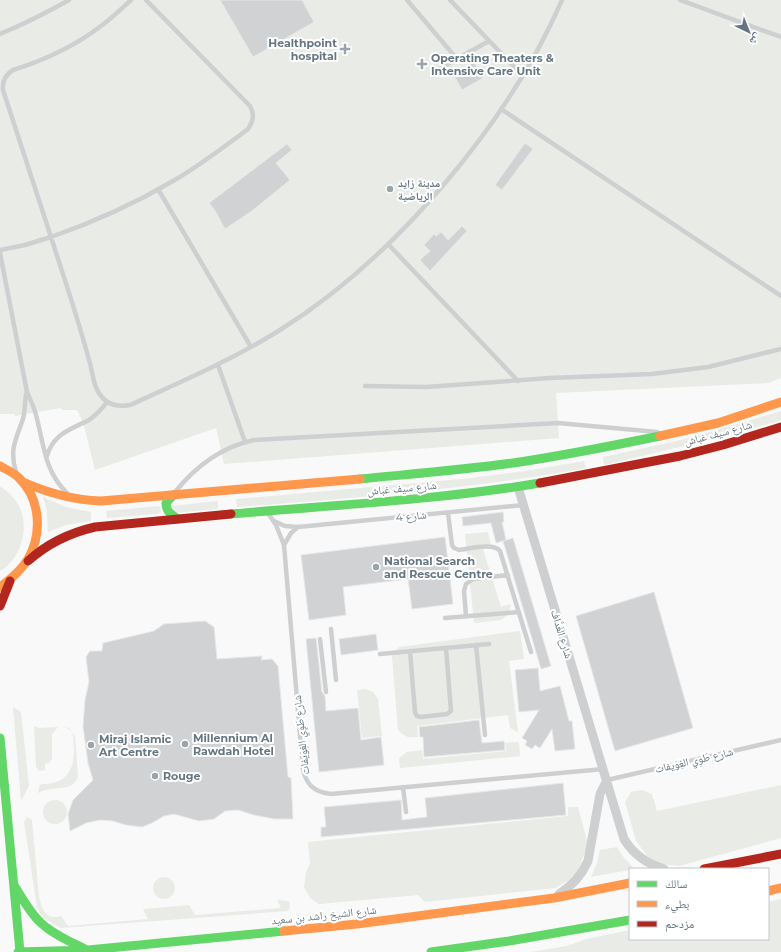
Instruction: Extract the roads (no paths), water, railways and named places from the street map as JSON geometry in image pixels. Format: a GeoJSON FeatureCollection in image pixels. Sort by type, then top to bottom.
{"type":"FeatureCollection","features":[{"type":"Feature","properties":{"kind":"street","name":"شارع سيف غباش"},"geometry":{"type":"LineString","coordinates":[[0,466],[20,480],[42,491],[75,499],[101,501],[454,471],[548,457],[676,433],[718,422],[781,402]]}},
{"type":"Feature","properties":{"kind":"street","name":"شارع سيف غباش"},"geometry":{"type":"LineString","coordinates":[[28,561],[59,538],[82,529],[95,526],[267,510],[420,500],[518,487],[680,456],[731,443],[781,427]]}},
{"type":"Feature","properties":{"kind":"street"},"geometry":{"type":"LineString","coordinates":[[0,587],[20,572],[28,561],[37,539],[37,515],[34,503],[29,492],[20,480]]}},
{"type":"Feature","properties":{"kind":"street","name":"شارع الغَدَّاف"},"geometry":{"type":"LineString","coordinates":[[518,487],[624,839],[639,857],[652,865],[661,868]]}},
{"type":"Feature","properties":{"kind":"street"},"geometry":{"type":"LineString","coordinates":[[173,495],[166,503],[166,508],[169,513],[178,519]]}},
{"type":"Feature","properties":{"kind":"street"},"geometry":{"type":"LineString","coordinates":[[0,606],[10,581]]}},
{"type":"Feature","properties":{"kind":"street"},"geometry":{"type":"LineString","coordinates":[[0,738],[20,952]]}},
{"type":"Feature","properties":{"kind":"street"},"geometry":{"type":"LineString","coordinates":[[554,898],[570,885],[584,869],[588,861],[600,794],[607,780]]}},
{"type":"Feature","properties":{"kind":"street"},"geometry":{"type":"LineString","coordinates":[[709,868],[781,854]]}},
{"type":"Feature","properties":{"kind":"street","name":"شارع الشيخ راشد بن سعيد"},"geometry":{"type":"LineString","coordinates":[[20,952],[88,950],[356,924],[554,898],[629,884]]}},
{"type":"Feature","properties":{"kind":"street"},"geometry":{"type":"LineString","coordinates":[[14,885],[27,907],[42,923],[58,934],[88,950]]}},
{"type":"Feature","properties":{"kind":"street"},"geometry":{"type":"LineString","coordinates":[[769,891],[781,888]]}},
{"type":"Feature","properties":{"kind":"street"},"geometry":{"type":"LineString","coordinates":[[432,952],[442,952],[629,920]]}},
{"type":"Feature","properties":{"kind":"lane"},"geometry":{"type":"LineString","coordinates":[[0,34],[30,21],[69,0]]}},
{"type":"Feature","properties":{"kind":"lane"},"geometry":{"type":"LineString","coordinates":[[131,0],[85,38],[50,57],[13,70],[4,78],[3,84],[3,90],[51,237],[98,391],[107,402],[122,406],[130,405],[218,365],[251,347],[309,311],[363,268],[436,193],[501,109],[544,38],[562,0]]}},
{"type":"Feature","properties":{"kind":"lane"},"geometry":{"type":"LineString","coordinates":[[75,499],[60,486],[49,468],[36,412],[27,392],[0,252],[51,237],[109,214],[158,189],[198,165],[248,129],[251,124],[253,114],[250,106],[146,0]]}},
{"type":"Feature","properties":{"kind":"lane"},"geometry":{"type":"LineString","coordinates":[[407,0],[457,59]]}},
{"type":"Feature","properties":{"kind":"lane"},"geometry":{"type":"LineString","coordinates":[[450,0],[522,75]]}},
{"type":"Feature","properties":{"kind":"lane"},"geometry":{"type":"LineString","coordinates":[[680,0],[781,37]]}},
{"type":"Feature","properties":{"kind":"lane"},"geometry":{"type":"LineString","coordinates":[[432,73],[489,41]]}},
{"type":"Feature","properties":{"kind":"lane"},"geometry":{"type":"LineString","coordinates":[[501,109],[781,296]]}},
{"type":"Feature","properties":{"kind":"lane"},"geometry":{"type":"LineString","coordinates":[[158,189],[251,347]]}},
{"type":"Feature","properties":{"kind":"lane"},"geometry":{"type":"LineString","coordinates":[[388,244],[518,381]]}},
{"type":"Feature","properties":{"kind":"lane"},"geometry":{"type":"LineString","coordinates":[[365,386],[426,387],[659,373],[708,367],[781,349]]}},
{"type":"Feature","properties":{"kind":"lane"},"geometry":{"type":"LineString","coordinates":[[218,365],[245,442]]}},
{"type":"Feature","properties":{"kind":"lane"},"geometry":{"type":"LineString","coordinates":[[20,480],[14,465],[13,446],[24,414],[27,392]]}},
{"type":"Feature","properties":{"kind":"lane"},"geometry":{"type":"LineString","coordinates":[[46,458],[51,445],[60,435],[96,415],[107,402]]}},
{"type":"Feature","properties":{"kind":"lane"},"geometry":{"type":"LineString","coordinates":[[173,495],[196,469],[207,460],[229,447],[245,442],[271,438],[558,423],[676,433]]}},
{"type":"Feature","properties":{"kind":"lane","name":"شارع 4"},"geometry":{"type":"LineString","coordinates":[[274,520],[285,526],[298,527],[524,505]]}},
{"type":"Feature","properties":{"kind":"lane","name":"شارع طَوِي الغِوَيفات"},"geometry":{"type":"LineString","coordinates":[[267,510],[274,520],[284,545],[302,755],[306,779],[312,788],[321,793],[331,794],[604,769]]}},
{"type":"Feature","properties":{"kind":"lane"},"geometry":{"type":"LineString","coordinates":[[448,513],[452,545],[454,548],[459,550],[492,546],[495,547],[501,554],[531,652]]}},
{"type":"Feature","properties":{"kind":"lane"},"geometry":{"type":"LineString","coordinates":[[284,545],[291,533],[298,527]]}},
{"type":"Feature","properties":{"kind":"lane"},"geometry":{"type":"LineString","coordinates":[[466,616],[464,591],[466,584],[473,579],[508,575]]}},
{"type":"Feature","properties":{"kind":"lane"},"geometry":{"type":"LineString","coordinates":[[445,618],[519,612]]}},
{"type":"Feature","properties":{"kind":"lane"},"geometry":{"type":"LineString","coordinates":[[331,629],[336,680]]}},
{"type":"Feature","properties":{"kind":"lane"},"geometry":{"type":"LineString","coordinates":[[320,639],[326,692]]}},
{"type":"Feature","properties":{"kind":"lane"},"geometry":{"type":"LineString","coordinates":[[380,654],[489,644]]}},
{"type":"Feature","properties":{"kind":"lane"},"geometry":{"type":"LineString","coordinates":[[476,645],[485,735]]}},
{"type":"Feature","properties":{"kind":"lane"},"geometry":{"type":"LineString","coordinates":[[410,651],[414,712],[417,716],[421,717],[447,714],[451,711],[446,648]]}},
{"type":"Feature","properties":{"kind":"lane","name":"شارع طَوِي الغِوَيفات"},"geometry":{"type":"LineString","coordinates":[[607,780],[781,740]]}},
{"type":"Feature","properties":{"kind":"lane"},"geometry":{"type":"LineString","coordinates":[[403,787],[406,812]]}},
{"type":"Feature","properties":{"kind":"place","name":"Healthpoint hospital"},"geometry":{"type":"Point","coordinates":[345,49]}},
{"type":"Feature","properties":{"kind":"place","name":"Operating Theaters & Intensive Care Unit"},"geometry":{"type":"Point","coordinates":[422,64]}},
{"type":"Feature","properties":{"kind":"place","name":"مدينة زايد الرياضية"},"geometry":{"type":"Point","coordinates":[390,189]}},
{"type":"Feature","properties":{"kind":"place","name":"National Search and Rescue Centre"},"geometry":{"type":"Point","coordinates":[376,567]}},
{"type":"Feature","properties":{"kind":"place","name":"Millennium Al Rawdah Hotel"},"geometry":{"type":"Point","coordinates":[185,744]}},
{"type":"Feature","properties":{"kind":"place","name":"Miraj Islamic Art Centre"},"geometry":{"type":"Point","coordinates":[91,745]}},
{"type":"Feature","properties":{"kind":"place","name":"Rouge"},"geometry":{"type":"Point","coordinates":[155,776]}}]}
